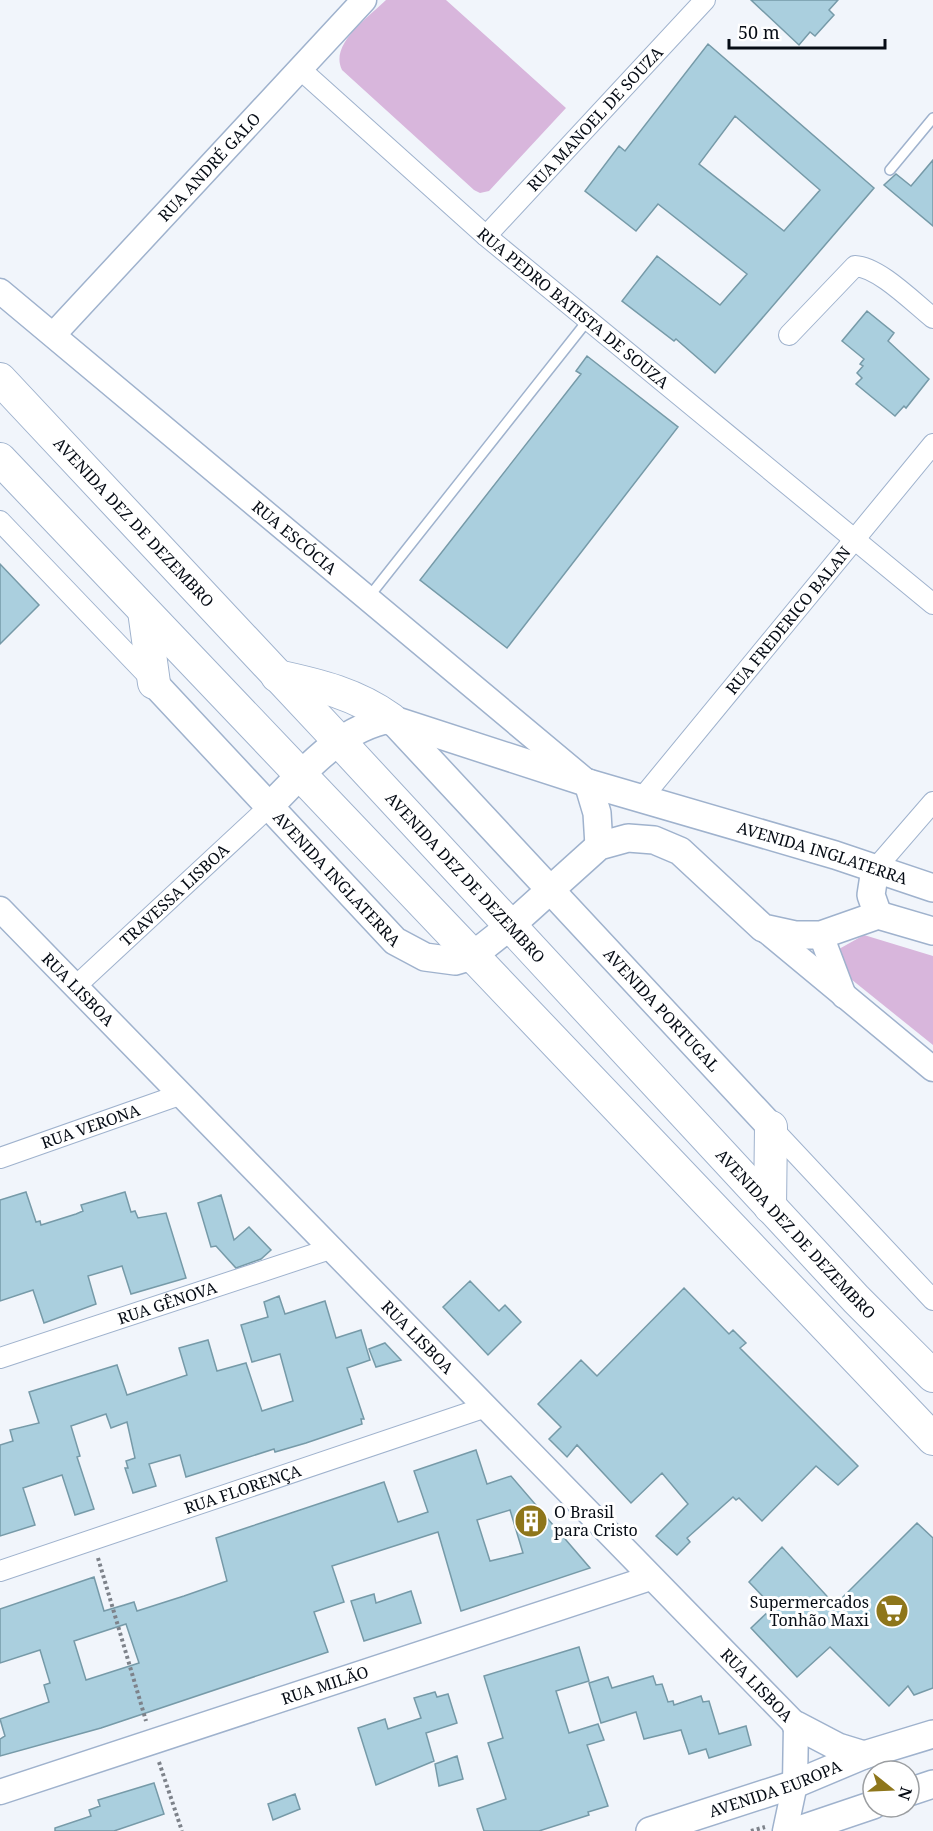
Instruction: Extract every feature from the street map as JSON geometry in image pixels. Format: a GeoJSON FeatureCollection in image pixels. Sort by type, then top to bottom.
{"type":"FeatureCollection","features":[{"type":"Feature","properties":{"kind":"highway","name":"AVENIDA DEZ DE DEZEMBRO"},"geometry":{"type":"LineString","coordinates":[[0,379],[856,1299],[933,1376]]}},
{"type":"Feature","properties":{"kind":"highway"},"geometry":{"type":"LineString","coordinates":[[0,459],[933,1439]]}},
{"type":"Feature","properties":{"kind":"highway"},"geometry":{"type":"LineString","coordinates":[[144,610],[154,683]]}},
{"type":"Feature","properties":{"kind":"highway"},"geometry":{"type":"LineString","coordinates":[[277,676],[328,687],[368,703],[391,719]]}},
{"type":"Feature","properties":{"kind":"highway"},"geometry":{"type":"LineString","coordinates":[[770,1207],[771,1126]]}},
{"type":"Feature","properties":{"kind":"main road"},"geometry":{"type":"LineString","coordinates":[[154,683],[271,805]]}},
{"type":"Feature","properties":{"kind":"main road","name":"AVENIDA INGLATERRA"},"geometry":{"type":"LineString","coordinates":[[472,956],[455,961],[425,957],[395,940],[271,805],[300,775],[363,726],[391,719],[588,783],[875,868],[933,888]]}},
{"type":"Feature","properties":{"kind":"main road","name":"AVENIDA PORTUGAL"},"geometry":{"type":"LineString","coordinates":[[391,719],[771,1126]]}},
{"type":"Feature","properties":{"kind":"main road"},"geometry":{"type":"LineString","coordinates":[[588,783],[597,813],[599,846]]}},
{"type":"Feature","properties":{"kind":"main road"},"geometry":{"type":"LineString","coordinates":[[472,956],[509,927],[599,846],[628,838],[654,840],[680,852],[763,928],[795,935],[821,935],[878,915],[933,931]]}},
{"type":"Feature","properties":{"kind":"main road"},"geometry":{"type":"LineString","coordinates":[[875,868],[871,895],[878,915]]}},
{"type":"Feature","properties":{"kind":"main road"},"geometry":{"type":"LineString","coordinates":[[796,1725],[838,1747],[864,1755]]}},
{"type":"Feature","properties":{"kind":"main road","name":"AVENIDA EUROPA"},"geometry":{"type":"LineString","coordinates":[[650,1831],[795,1784],[864,1755],[933,1734]]}},
{"type":"Feature","properties":{"kind":"main road"},"geometry":{"type":"LineString","coordinates":[[796,1831],[861,1809]]}},
{"type":"Feature","properties":{"kind":"street","name":"RUA ANDRÉ GALO"},"geometry":{"type":"LineString","coordinates":[[54,334],[364,0]]}},
{"type":"Feature","properties":{"kind":"street","name":"RUA MANOEL DE SOUZA"},"geometry":{"type":"LineString","coordinates":[[486,236],[705,0]]}},
{"type":"Feature","properties":{"kind":"street","name":"RUA PEDRO BATISTA DE SOUZA"},"geometry":{"type":"LineString","coordinates":[[300,69],[486,236],[933,604]]}},
{"type":"Feature","properties":{"kind":"street"},"geometry":{"type":"LineString","coordinates":[[789,335],[855,266],[874,272],[933,318]]}},
{"type":"Feature","properties":{"kind":"street","name":"RUA ESCÓCIA"},"geometry":{"type":"LineString","coordinates":[[0,291],[588,783]]}},
{"type":"Feature","properties":{"kind":"street","name":"RUA FREDERICO BALAN"},"geometry":{"type":"LineString","coordinates":[[642,798],[933,444]]}},
{"type":"Feature","properties":{"kind":"street"},"geometry":{"type":"LineString","coordinates":[[0,521],[154,683]]}},
{"type":"Feature","properties":{"kind":"street"},"geometry":{"type":"LineString","coordinates":[[875,868],[933,802]]}},
{"type":"Feature","properties":{"kind":"street","name":"TRAVESSA LISBOA"},"geometry":{"type":"LineString","coordinates":[[76,986],[271,805]]}},
{"type":"Feature","properties":{"kind":"street","name":"RUA LISBOA"},"geometry":{"type":"LineString","coordinates":[[0,909],[333,1248],[650,1578],[796,1725],[795,1784],[784,1831]]}},
{"type":"Feature","properties":{"kind":"street"},"geometry":{"type":"LineString","coordinates":[[763,928],[933,1069]]}},
{"type":"Feature","properties":{"kind":"street"},"geometry":{"type":"LineString","coordinates":[[821,935],[844,996]]}},
{"type":"Feature","properties":{"kind":"street","name":"RUA VERONA"},"geometry":{"type":"LineString","coordinates":[[0,1158],[182,1094]]}},
{"type":"Feature","properties":{"kind":"street","name":"AVENIDA PORTUGAL"},"geometry":{"type":"LineString","coordinates":[[771,1126],[933,1300]]}},
{"type":"Feature","properties":{"kind":"street","name":"RUA GÊNOVA"},"geometry":{"type":"LineString","coordinates":[[0,1358],[333,1248]]}},
{"type":"Feature","properties":{"kind":"street","name":"RUA FLORENÇA"},"geometry":{"type":"LineString","coordinates":[[0,1571],[486,1407]]}},
{"type":"Feature","properties":{"kind":"street","name":"RUA MILÃO"},"geometry":{"type":"LineString","coordinates":[[0,1792],[650,1578]]}},
{"type":"Feature","properties":{"kind":"lane"},"geometry":{"type":"LineString","coordinates":[[890,170],[933,118]]}},
{"type":"Feature","properties":{"kind":"lane"},"geometry":{"type":"LineString","coordinates":[[368,599],[588,320]]}},
{"type":"Feature","properties":{"kind":"path"},"geometry":{"type":"LineString","coordinates":[[93,1540],[153,1743],[182,1831]]}},
{"type":"Feature","properties":{"kind":"shaded area"},"geometry":{"type":"Polygon","coordinates":[[[386,0],[446,0],[566,108],[489,191],[480,193],[474,190],[342,70],[339,60],[346,41],[361,23],[386,0]]]}},
{"type":"Feature","properties":{"kind":"shaded area"},"geometry":{"type":"Polygon","coordinates":[[[864,935],[933,956],[933,1045],[836,967],[839,949],[864,935]]]}},
{"type":"Feature","properties":{"kind":"building"},"geometry":{"type":"Polygon","coordinates":[[[751,0],[838,0],[829,10],[834,15],[815,36],[810,32],[799,45],[751,0]]]}},
{"type":"Feature","properties":{"kind":"building"},"geometry":{"type":"Polygon","coordinates":[[[708,44],[874,188],[715,373],[676,339],[674,341],[622,301],[657,256],[720,305],[747,274],[658,204],[636,231],[585,191],[619,146],[625,151],[708,44]],[[735,116],[699,164],[784,231],[820,190],[735,116]]]}},
{"type":"Feature","properties":{"kind":"building"},"geometry":{"type":"Polygon","coordinates":[[[933,160],[933,226],[884,185],[896,174],[911,186],[933,160]]]}},
{"type":"Feature","properties":{"kind":"building"},"geometry":{"type":"Polygon","coordinates":[[[867,311],[894,333],[888,341],[929,379],[906,408],[904,406],[895,416],[856,384],[862,378],[857,373],[863,366],[860,364],[864,359],[842,341],[867,311]]]}},
{"type":"Feature","properties":{"kind":"building"},"geometry":{"type":"Polygon","coordinates":[[[587,356],[678,427],[507,648],[420,580],[581,374],[576,371],[587,356]]]}},
{"type":"Feature","properties":{"kind":"building"},"geometry":{"type":"Polygon","coordinates":[[[0,564],[39,605],[0,644],[0,564]]]}},
{"type":"Feature","properties":{"kind":"building"},"geometry":{"type":"Polygon","coordinates":[[[26,1192],[36,1222],[40,1221],[41,1225],[83,1211],[81,1205],[125,1192],[131,1212],[135,1211],[138,1218],[166,1213],[186,1278],[131,1294],[122,1266],[88,1276],[96,1304],[44,1323],[33,1290],[0,1301],[0,1200],[26,1192]]]}},
{"type":"Feature","properties":{"kind":"building"},"geometry":{"type":"Polygon","coordinates":[[[221,1195],[234,1240],[249,1227],[271,1250],[261,1259],[236,1268],[216,1246],[211,1247],[198,1203],[221,1195]]]}},
{"type":"Feature","properties":{"kind":"building"},"geometry":{"type":"Polygon","coordinates":[[[470,1281],[499,1311],[505,1305],[521,1322],[488,1355],[443,1307],[470,1281]]]}},
{"type":"Feature","properties":{"kind":"building"},"geometry":{"type":"Polygon","coordinates":[[[684,1288],[729,1334],[733,1330],[746,1343],[740,1348],[858,1466],[838,1485],[816,1466],[762,1521],[739,1498],[736,1500],[733,1497],[687,1538],[690,1542],[677,1555],[656,1536],[688,1504],[662,1473],[631,1503],[577,1445],[567,1457],[549,1439],[561,1427],[538,1404],[581,1360],[597,1376],[684,1288]]]}},
{"type":"Feature","properties":{"kind":"building"},"geometry":{"type":"Polygon","coordinates":[[[279,1296],[285,1314],[325,1301],[336,1338],[361,1330],[370,1360],[347,1368],[364,1419],[361,1419],[362,1424],[306,1443],[275,1452],[274,1449],[186,1477],[180,1455],[149,1464],[156,1486],[133,1493],[125,1468],[128,1468],[126,1461],[135,1458],[127,1422],[111,1428],[106,1414],[71,1426],[80,1456],[77,1457],[94,1509],[75,1515],[62,1475],[23,1488],[35,1525],[0,1536],[0,1445],[13,1441],[10,1430],[39,1423],[29,1392],[117,1365],[127,1395],[187,1375],[179,1348],[208,1340],[217,1371],[246,1363],[262,1411],[293,1401],[280,1354],[252,1362],[241,1325],[268,1317],[264,1302],[279,1296]]]}},
{"type":"Feature","properties":{"kind":"building"},"geometry":{"type":"Polygon","coordinates":[[[385,1343],[401,1360],[376,1367],[369,1349],[385,1343]]]}},
{"type":"Feature","properties":{"kind":"building"},"geometry":{"type":"Polygon","coordinates":[[[476,1450],[487,1484],[511,1476],[590,1568],[461,1611],[438,1532],[332,1566],[344,1602],[314,1612],[328,1652],[101,1728],[0,1756],[0,1739],[5,1736],[0,1719],[49,1702],[44,1685],[50,1683],[40,1650],[0,1663],[0,1609],[94,1577],[104,1611],[134,1602],[137,1611],[184,1596],[227,1581],[216,1538],[384,1482],[398,1522],[428,1512],[414,1471],[476,1450]],[[510,1510],[477,1520],[490,1561],[523,1553],[510,1510]],[[126,1624],[74,1641],[86,1680],[139,1663],[126,1624]]]}},
{"type":"Feature","properties":{"kind":"building","name":"Supermercados Tonhão Maxi"},"geometry":{"type":"Polygon","coordinates":[[[917,1523],[933,1538],[933,1688],[914,1695],[908,1686],[889,1706],[830,1647],[797,1677],[751,1628],[773,1607],[749,1582],[782,1547],[835,1605],[917,1523]]]}},
{"type":"Feature","properties":{"kind":"building"},"geometry":{"type":"Polygon","coordinates":[[[411,1591],[421,1623],[364,1641],[351,1601],[374,1594],[376,1603],[411,1591]]]}},
{"type":"Feature","properties":{"kind":"building"},"geometry":{"type":"Polygon","coordinates":[[[579,1647],[589,1681],[556,1691],[569,1733],[598,1724],[604,1740],[587,1745],[608,1806],[588,1812],[589,1815],[539,1831],[484,1831],[477,1809],[506,1799],[488,1743],[503,1738],[484,1676],[579,1647]]]}},
{"type":"Feature","properties":{"kind":"building"},"geometry":{"type":"Polygon","coordinates":[[[653,1676],[656,1685],[662,1684],[668,1702],[673,1701],[674,1705],[701,1696],[703,1702],[709,1701],[719,1734],[746,1726],[751,1745],[709,1758],[706,1749],[689,1754],[681,1730],[644,1739],[636,1712],[601,1723],[589,1683],[608,1677],[612,1688],[653,1676]]]}},
{"type":"Feature","properties":{"kind":"building"},"geometry":{"type":"Polygon","coordinates":[[[435,1692],[437,1697],[448,1694],[457,1723],[426,1733],[434,1761],[376,1785],[358,1728],[385,1719],[388,1729],[421,1718],[414,1698],[435,1692]]]}},
{"type":"Feature","properties":{"kind":"building"},"geometry":{"type":"Polygon","coordinates":[[[457,1756],[463,1779],[439,1786],[435,1764],[457,1756]]]}},
{"type":"Feature","properties":{"kind":"building"},"geometry":{"type":"Polygon","coordinates":[[[154,1783],[164,1814],[114,1831],[55,1831],[55,1828],[91,1816],[89,1810],[100,1806],[98,1800],[154,1783]]]}},
{"type":"Feature","properties":{"kind":"building"},"geometry":{"type":"Polygon","coordinates":[[[295,1794],[300,1809],[273,1820],[268,1804],[295,1794]]]}},
{"type":"Feature","properties":{"kind":"place","name":"O Brasil para Cristo"},"geometry":{"type":"Point","coordinates":[531,1521]}},
{"type":"Feature","properties":{"kind":"place","name":"Supermercados Tonhão Maxi"},"geometry":{"type":"Point","coordinates":[892,1611]}}]}
